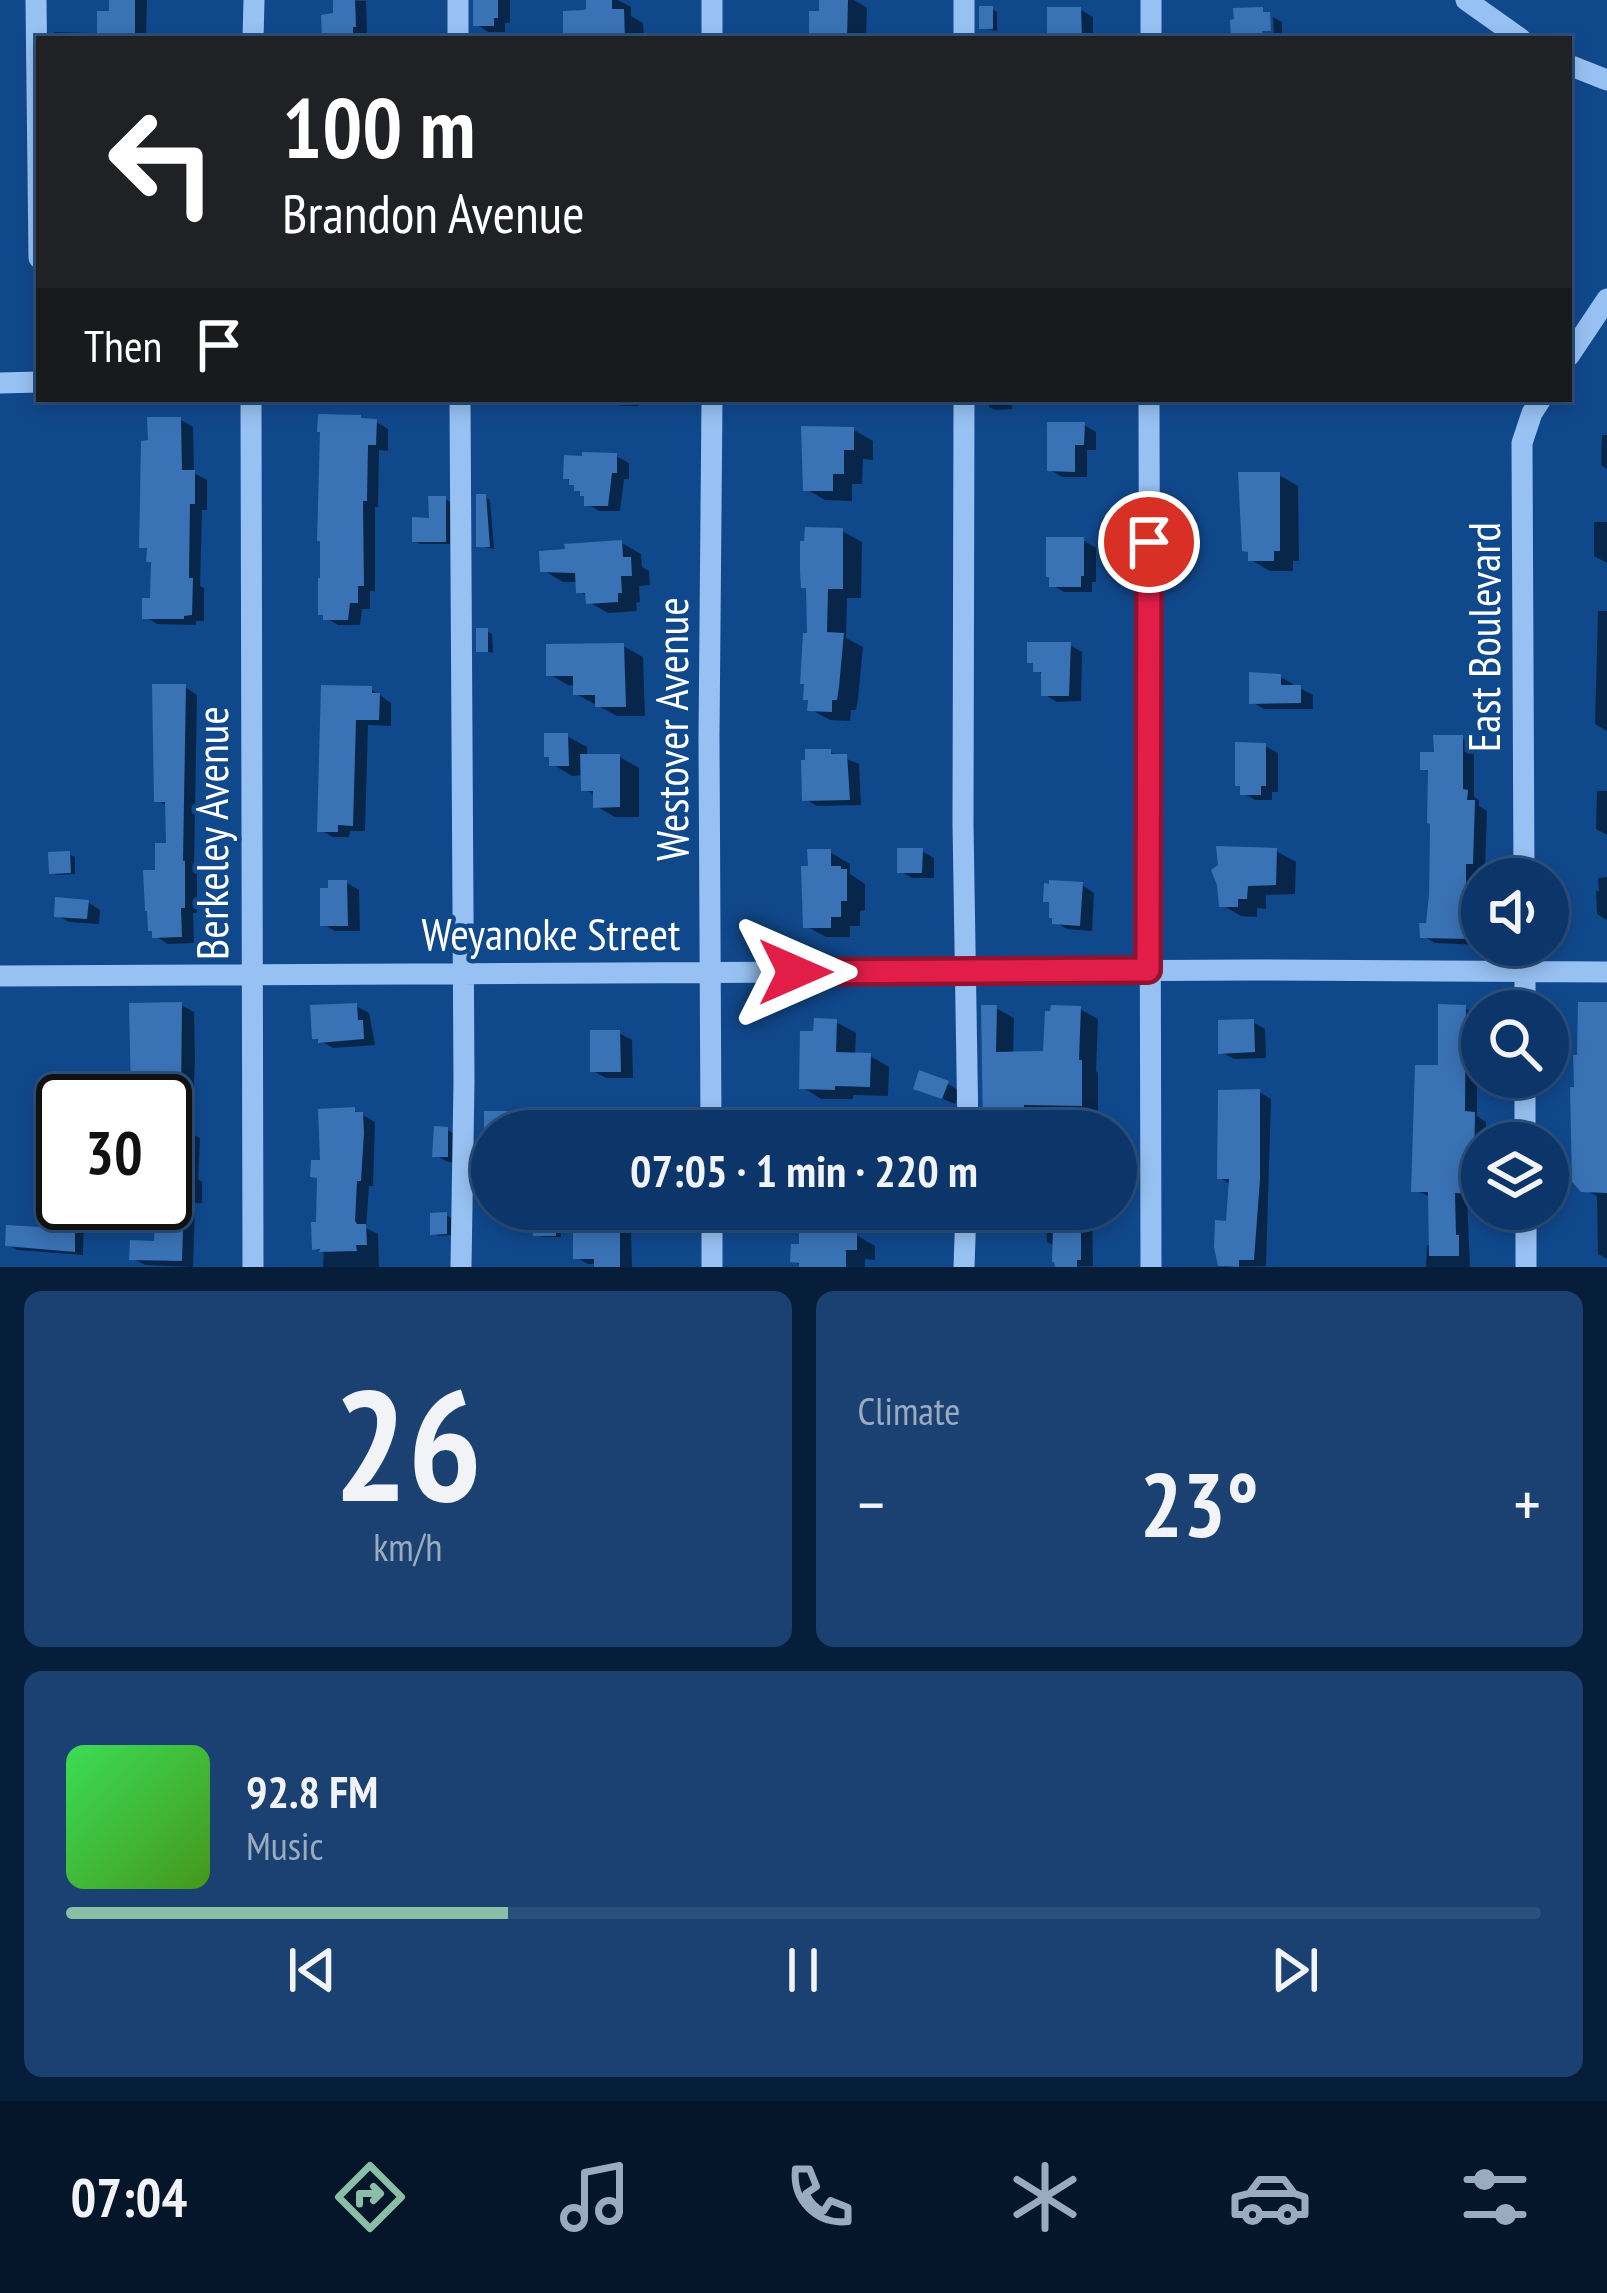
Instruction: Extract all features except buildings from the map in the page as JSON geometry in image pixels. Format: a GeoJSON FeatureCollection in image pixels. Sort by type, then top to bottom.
{"type":"FeatureCollection","features":[{"type":"Feature","properties":{"kind":"street"},"geometry":{"type":"LineString","coordinates":[[36,0],[36,36]]}},
{"type":"Feature","properties":{"kind":"street"},"geometry":{"type":"LineString","coordinates":[[253,36],[254,0]]}},
{"type":"Feature","properties":{"kind":"street"},"geometry":{"type":"LineString","coordinates":[[458,0],[458,36]]}},
{"type":"Feature","properties":{"kind":"street"},"geometry":{"type":"LineString","coordinates":[[712,0],[712,36]]}},
{"type":"Feature","properties":{"kind":"street"},"geometry":{"type":"LineString","coordinates":[[964,0],[964,36]]}},
{"type":"Feature","properties":{"kind":"street"},"geometry":{"type":"LineString","coordinates":[[1151,0],[1151,36]]}},
{"type":"Feature","properties":{"kind":"street"},"geometry":{"type":"LineString","coordinates":[[1466,0],[1517,36]]}},
{"type":"Feature","properties":{"kind":"street"},"geometry":{"type":"LineString","coordinates":[[1572,66],[1607,80]]}},
{"type":"Feature","properties":{"kind":"street"},"geometry":{"type":"LineString","coordinates":[[1572,352],[1607,299]]}},
{"type":"Feature","properties":{"kind":"street"},"geometry":{"type":"LineString","coordinates":[[0,383],[36,382]]}},
{"type":"Feature","properties":{"kind":"street","name":"Berkeley Avenue"},"geometry":{"type":"LineString","coordinates":[[251,402],[253,1267]]}},
{"type":"Feature","properties":{"kind":"street"},"geometry":{"type":"LineString","coordinates":[[460,402],[460,1267]]}},
{"type":"Feature","properties":{"kind":"street","name":"Westover Avenue"},"geometry":{"type":"LineString","coordinates":[[711,1110],[712,402]]}},
{"type":"Feature","properties":{"kind":"street"},"geometry":{"type":"LineString","coordinates":[[964,402],[968,1110]]}},
{"type":"Feature","properties":{"kind":"street"},"geometry":{"type":"LineString","coordinates":[[1149,402],[1150,1267]]}},
{"type":"Feature","properties":{"kind":"street","name":"East Boulevard"},"geometry":{"type":"LineString","coordinates":[[1524,858],[1522,442],[1539,402]]}},
{"type":"Feature","properties":{"kind":"street"},"geometry":{"type":"LineString","coordinates":[[1525,966],[1525,990]]}},
{"type":"Feature","properties":{"kind":"street","name":"Weyanoke Street"},"geometry":{"type":"LineString","coordinates":[[0,976],[1607,972]]}},
{"type":"Feature","properties":{"kind":"street"},"geometry":{"type":"LineString","coordinates":[[712,1230],[712,1267]]}},
{"type":"Feature","properties":{"kind":"street"},"geometry":{"type":"LineString","coordinates":[[964,1267],[965,1230]]}},
{"type":"Feature","properties":{"kind":"street"},"geometry":{"type":"LineString","coordinates":[[1526,1230],[1526,1267]]}},
{"type":"Feature","properties":{"kind":"route"},"geometry":{"type":"LineString","coordinates":[[795,972],[1148,970],[1149,542]]}}]}
